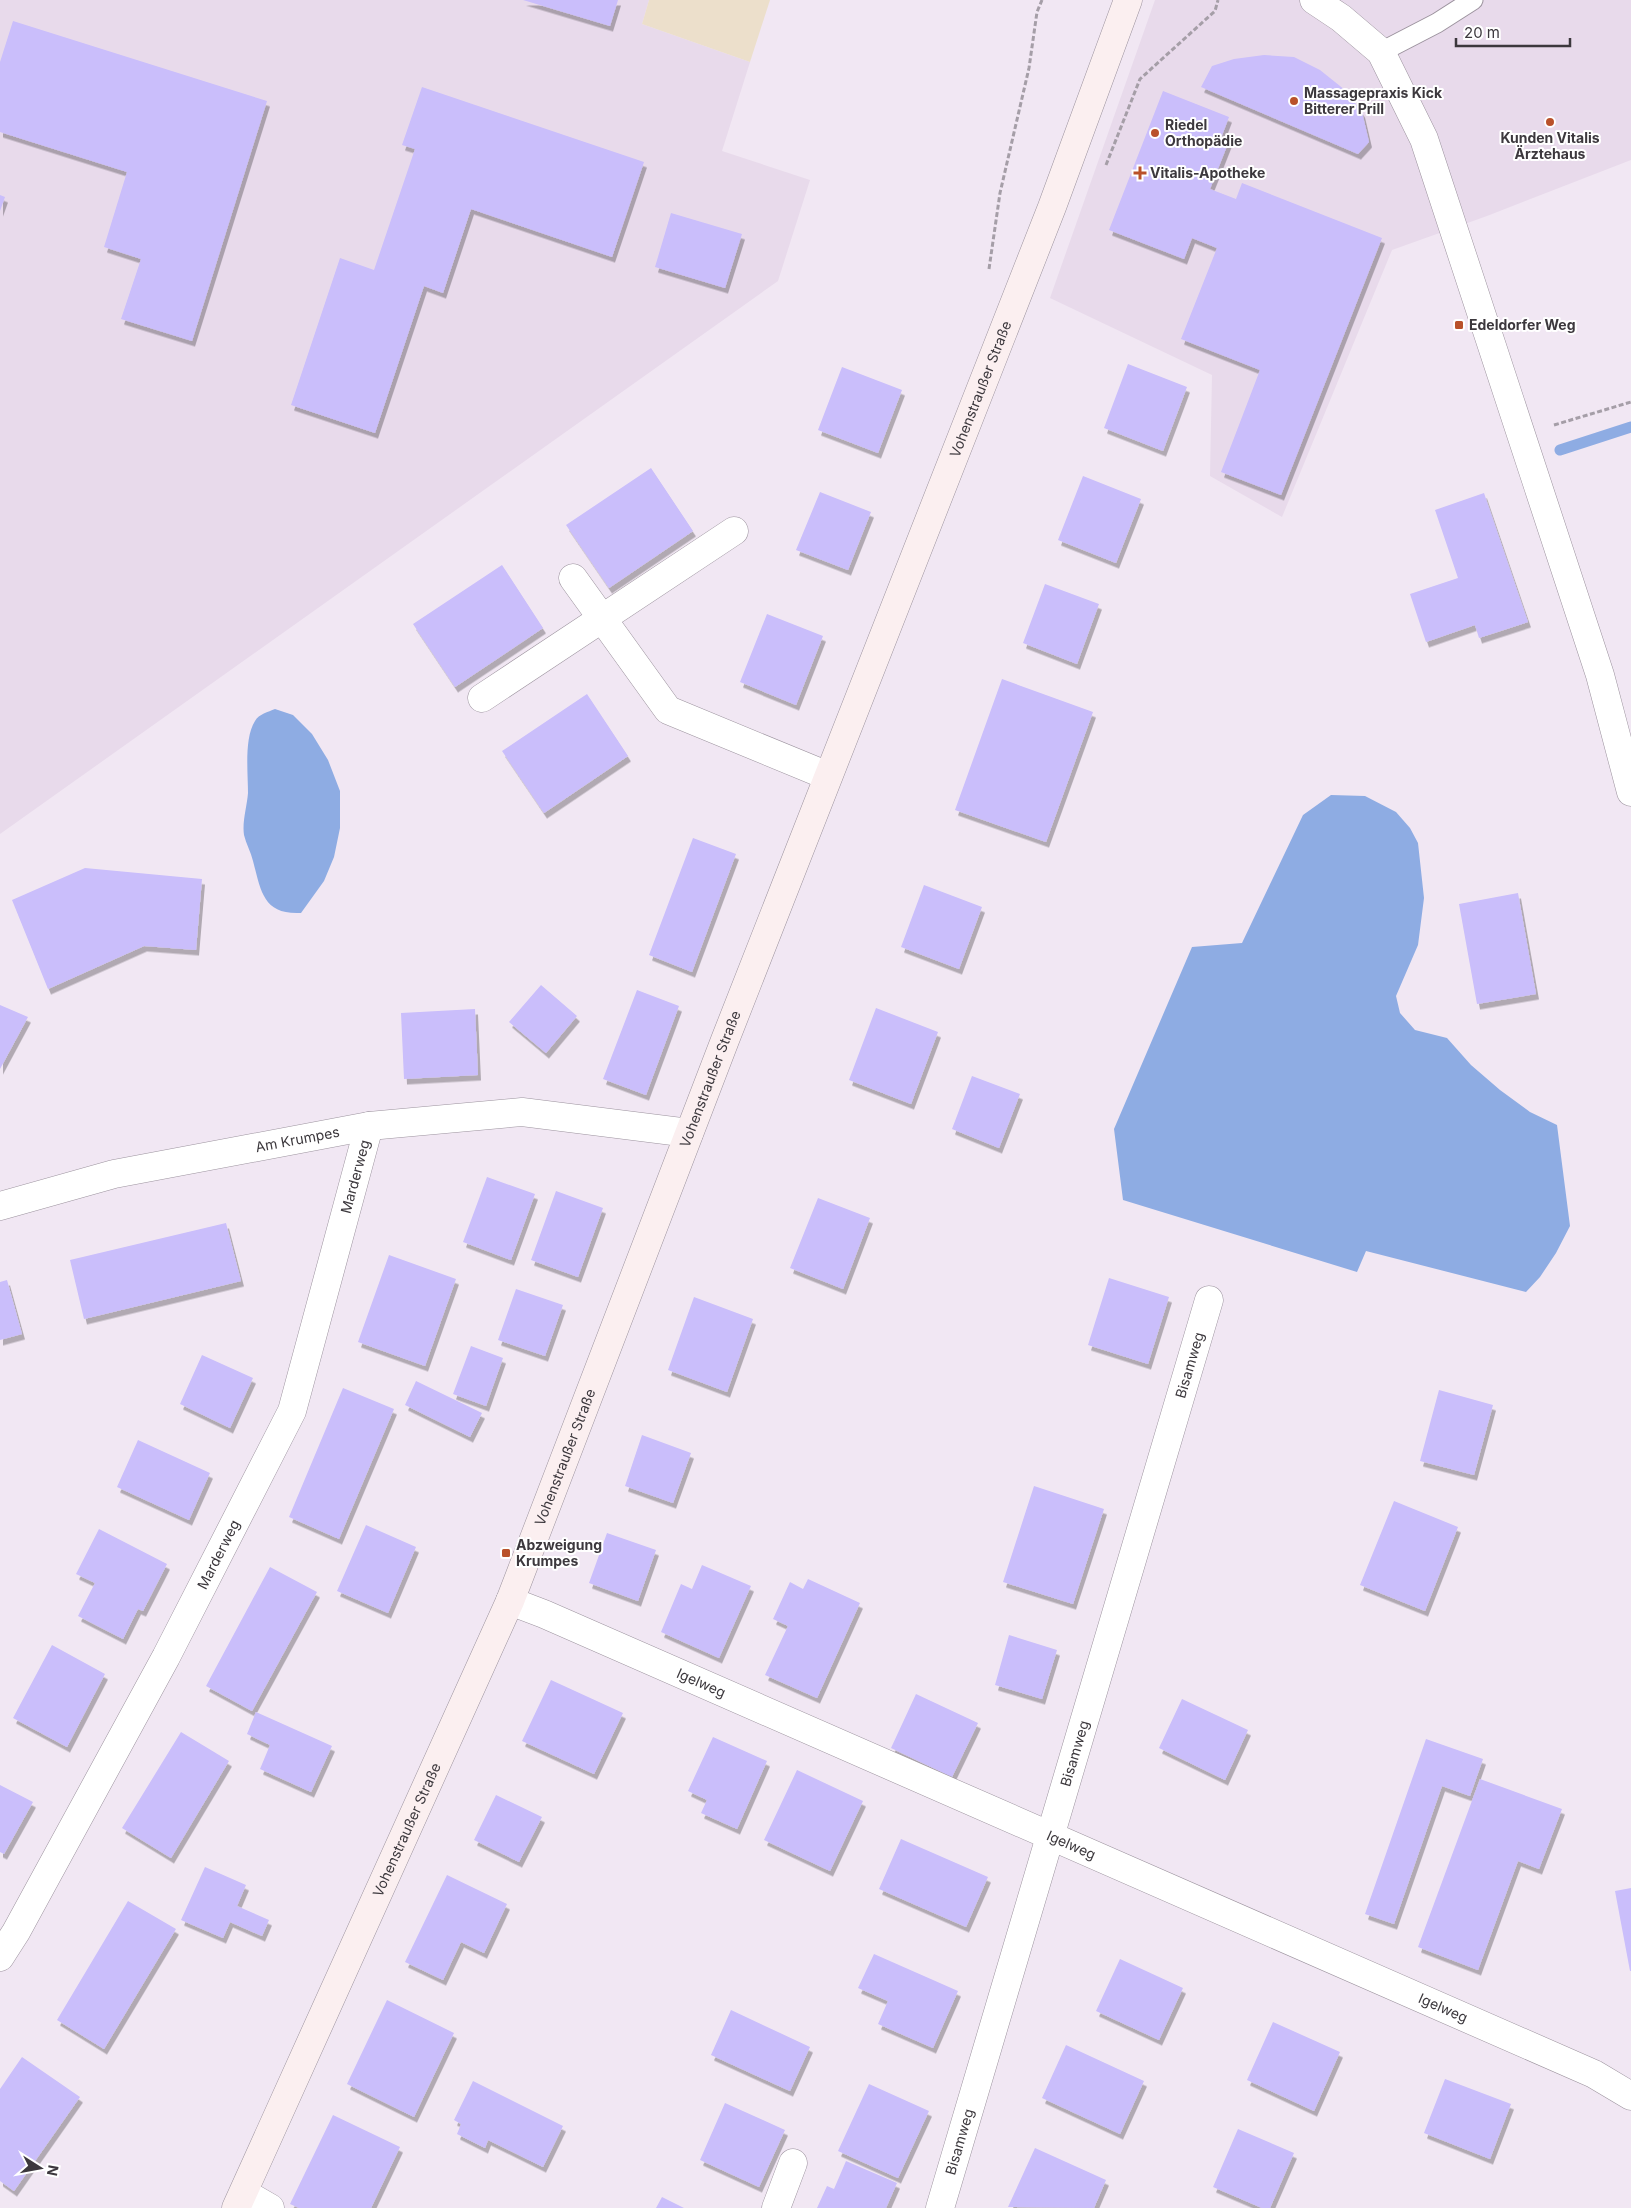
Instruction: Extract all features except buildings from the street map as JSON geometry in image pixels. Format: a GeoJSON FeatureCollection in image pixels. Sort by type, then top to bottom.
{"type":"FeatureCollection","features":[{"type":"Feature","properties":{"kind":"main road","name":"Vohenstraußer Straße"},"geometry":{"type":"LineString","coordinates":[[240,2201],[510,1601],[689,1133],[1052,206],[1128,0]]}},
{"type":"Feature","properties":{"kind":"street"},"geometry":{"type":"LineString","coordinates":[[1314,0],[1341,18],[1381,52],[1424,139],[1523,435],[1600,675],[1631,792]]}},
{"type":"Feature","properties":{"kind":"street"},"geometry":{"type":"LineString","coordinates":[[482,698],[734,531]]}},
{"type":"Feature","properties":{"kind":"street"},"geometry":{"type":"LineString","coordinates":[[573,578],[668,710],[828,776]]}},
{"type":"Feature","properties":{"kind":"street","name":"Am Krumpes"},"geometry":{"type":"LineString","coordinates":[[0,1206],[114,1174],[369,1126],[522,1112],[689,1133]]}},
{"type":"Feature","properties":{"kind":"street","name":"Marderweg"},"geometry":{"type":"LineString","coordinates":[[0,1957],[16,1932],[166,1656],[292,1411],[369,1126]]}},
{"type":"Feature","properties":{"kind":"street","name":"Bisamweg"},"geometry":{"type":"LineString","coordinates":[[940,2208],[1209,1300]]}},
{"type":"Feature","properties":{"kind":"street","name":"Igelweg"},"geometry":{"type":"LineString","coordinates":[[510,1601],[1051,1835],[1594,2074],[1631,2096]]}},
{"type":"Feature","properties":{"kind":"street"},"geometry":{"type":"LineString","coordinates":[[776,2208],[793,2163]]}},
{"type":"Feature","properties":{"kind":"street"},"geometry":{"type":"LineString","coordinates":[[240,2201],[270,2208]]}},
{"type":"Feature","properties":{"kind":"lane"},"geometry":{"type":"LineString","coordinates":[[1381,52],[1438,23],[1473,0]]}},
{"type":"Feature","properties":{"kind":"path"},"geometry":{"type":"LineString","coordinates":[[1000,193],[1029,68],[1037,12],[1042,0]]}},
{"type":"Feature","properties":{"kind":"path"},"geometry":{"type":"LineString","coordinates":[[1104,171],[1140,79],[1214,11],[1218,0]]}},
{"type":"Feature","properties":{"kind":"path"},"geometry":{"type":"LineString","coordinates":[[1523,435],[1631,402]]}},
{"type":"Feature","properties":{"kind":"shaded area"},"geometry":{"type":"Polygon","coordinates":[[[0,0],[649,0],[642,24],[750,62],[722,151],[810,180],[778,281],[0,834],[0,0]]]}},
{"type":"Feature","properties":{"kind":"shaded area"},"geometry":{"type":"Polygon","coordinates":[[[649,0],[770,0],[750,62],[642,24],[649,0]]]}},
{"type":"Feature","properties":{"kind":"shaded area"},"geometry":{"type":"Polygon","coordinates":[[[1155,0],[1631,0],[1631,160],[1487,216],[1392,250],[1282,517],[1210,476],[1212,375],[1050,298],[1155,0]]]}},
{"type":"Feature","properties":{"kind":"water"},"geometry":{"type":"Polygon","coordinates":[[[275,709],[293,715],[312,734],[328,760],[340,791],[340,828],[334,857],[324,881],[301,913],[288,913],[279,910],[266,899],[244,835],[244,819],[248,793],[247,756],[249,737],[257,719],[275,709]]]}},
{"type":"Feature","properties":{"kind":"water"},"geometry":{"type":"Polygon","coordinates":[[[1331,795],[1365,796],[1396,812],[1410,828],[1418,843],[1424,898],[1418,945],[1396,996],[1400,1013],[1415,1030],[1447,1038],[1471,1065],[1500,1090],[1530,1112],[1557,1125],[1570,1226],[1556,1253],[1540,1277],[1526,1292],[1366,1251],[1357,1272],[1123,1200],[1114,1129],[1192,947],[1242,943],[1303,815],[1331,795]]]}},
{"type":"Feature","properties":{"kind":"waterway"},"geometry":{"type":"LineString","coordinates":[[1560,450],[1631,427]]}},
{"type":"Feature","properties":{"kind":"place","name":"Massagepraxis Kick Bitterer Prill"},"geometry":{"type":"Point","coordinates":[1294,101]}},
{"type":"Feature","properties":{"kind":"place","name":"Kunden Vitalis Ärztehaus"},"geometry":{"type":"Point","coordinates":[1550,122]}},
{"type":"Feature","properties":{"kind":"place","name":"Riedel Orthopädie"},"geometry":{"type":"Point","coordinates":[1155,133]}},
{"type":"Feature","properties":{"kind":"place","name":"Vitalis-Apotheke"},"geometry":{"type":"Point","coordinates":[1140,173]}},
{"type":"Feature","properties":{"kind":"place","name":"Edeldorfer Weg"},"geometry":{"type":"Point","coordinates":[1459,325]}},
{"type":"Feature","properties":{"kind":"place","name":"Abzweigung Krumpes"},"geometry":{"type":"Point","coordinates":[506,1553]}}]}
